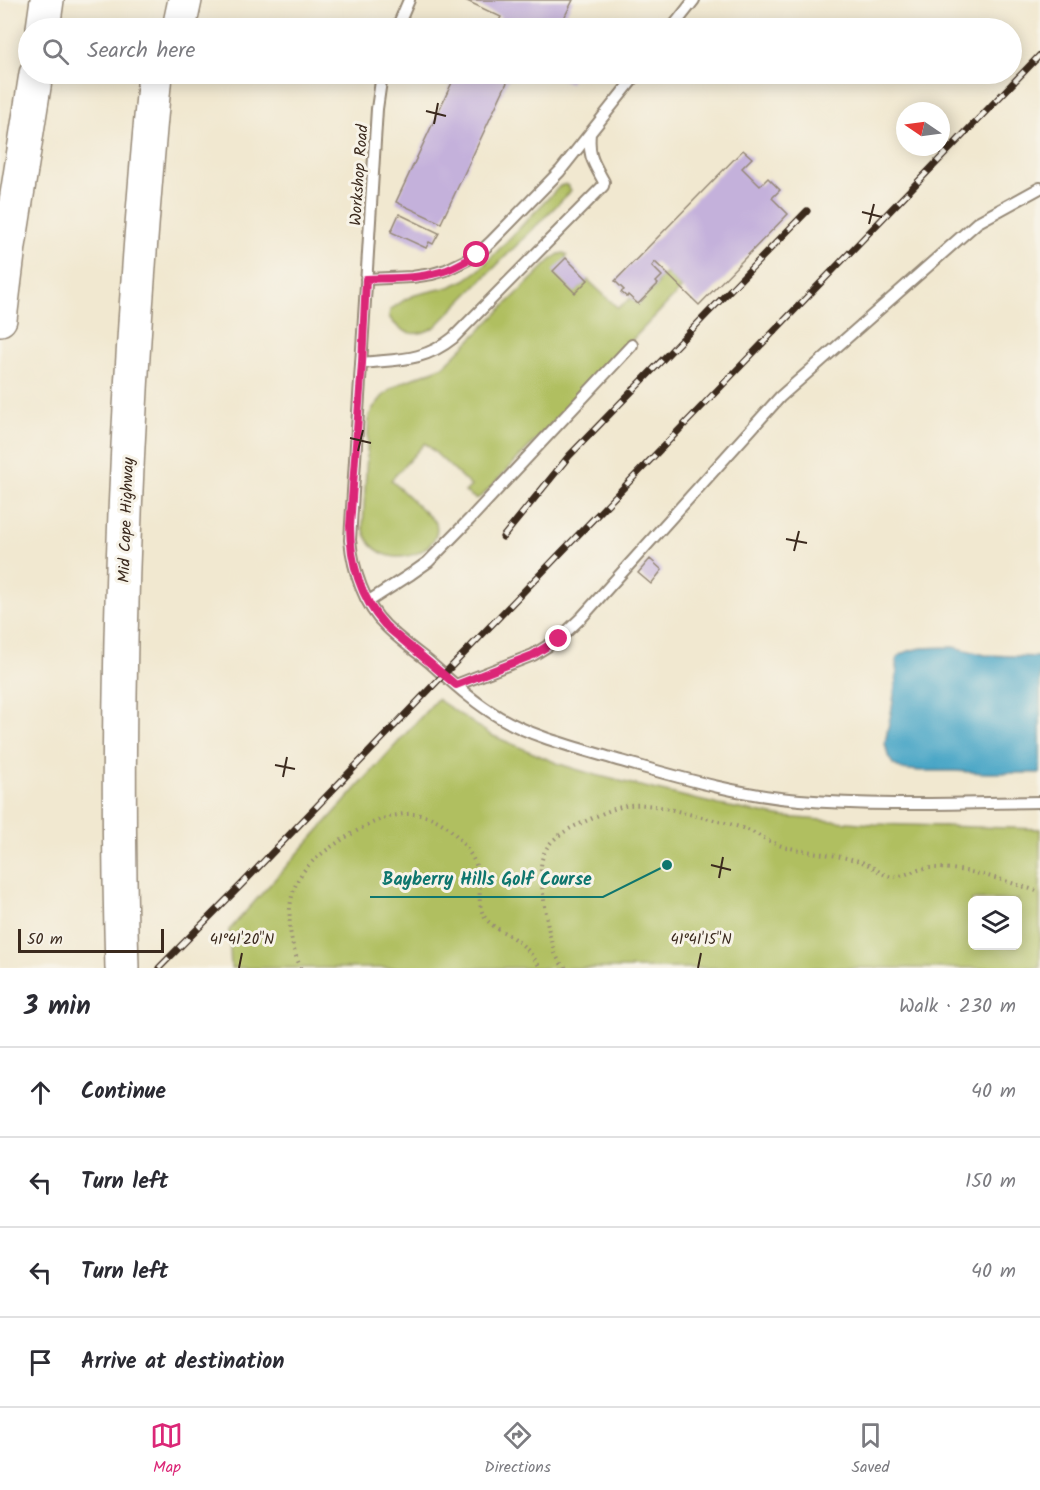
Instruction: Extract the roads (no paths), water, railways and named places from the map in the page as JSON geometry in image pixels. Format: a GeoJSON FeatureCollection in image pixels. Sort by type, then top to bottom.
{"type":"FeatureCollection","features":[{"type":"Feature","properties":{"kind":"highway"},"geometry":{"type":"LineString","coordinates":[[44,18],[47,0]]}},
{"type":"Feature","properties":{"kind":"highway"},"geometry":{"type":"LineString","coordinates":[[160,18],[163,0]]}},
{"type":"Feature","properties":{"kind":"highway"},"geometry":{"type":"LineString","coordinates":[[181,18],[185,0]]}},
{"type":"Feature","properties":{"kind":"highway"},"geometry":{"type":"LineString","coordinates":[[0,319],[34,84]]}},
{"type":"Feature","properties":{"kind":"highway","name":"Mid Cape Highway"},"geometry":{"type":"LineString","coordinates":[[122,966],[119,790],[123,575],[139,259],[154,84]]}},
{"type":"Feature","properties":{"kind":"highway"},"geometry":{"type":"LineString","coordinates":[[149,138],[164,84]]}},
{"type":"Feature","properties":{"kind":"lane"},"geometry":{"type":"LineString","coordinates":[[401,18],[409,0]]}},
{"type":"Feature","properties":{"kind":"lane"},"geometry":{"type":"LineString","coordinates":[[680,18],[694,0]]}},
{"type":"Feature","properties":{"kind":"lane","name":"Workshop Road"},"geometry":{"type":"LineString","coordinates":[[381,84],[377,109],[350,540],[358,577],[369,601],[385,625],[482,706],[499,717],[533,734],[659,772],[722,788],[798,800],[916,804],[1040,802]]}},
{"type":"Feature","properties":{"kind":"lane"},"geometry":{"type":"LineString","coordinates":[[366,279],[432,274],[477,255],[560,171],[629,84]]}},
{"type":"Feature","properties":{"kind":"lane"},"geometry":{"type":"LineString","coordinates":[[362,363],[416,357],[432,352],[453,338],[603,186],[604,182],[590,157],[590,133]]}},
{"type":"Feature","properties":{"kind":"lane"},"geometry":{"type":"LineString","coordinates":[[456,685],[533,655],[565,634],[780,397],[978,222],[1040,188]]}},
{"type":"Feature","properties":{"kind":"lane"},"geometry":{"type":"LineString","coordinates":[[369,601],[428,562],[632,345]]}},
{"type":"Feature","properties":{"kind":"water"},"geometry":{"type":"Polygon","coordinates":[[[954,647],[985,655],[1040,657],[1040,773],[920,771],[901,769],[893,764],[888,756],[885,743],[897,673],[897,657],[917,649],[954,647]]]}},
{"type":"Feature","properties":{"kind":"railway"},"geometry":{"type":"LineString","coordinates":[[1022,74],[1040,55]]}},
{"type":"Feature","properties":{"kind":"railway"},"geometry":{"type":"LineString","coordinates":[[159,968],[1012,84]]}},
{"type":"Feature","properties":{"kind":"railway"},"geometry":{"type":"LineString","coordinates":[[503,537],[569,456],[807,211]]}},
{"type":"Feature","properties":{"kind":"place","name":"Bayberry Hills Golf Course"},"geometry":{"type":"Point","coordinates":[667,865]}}]}
